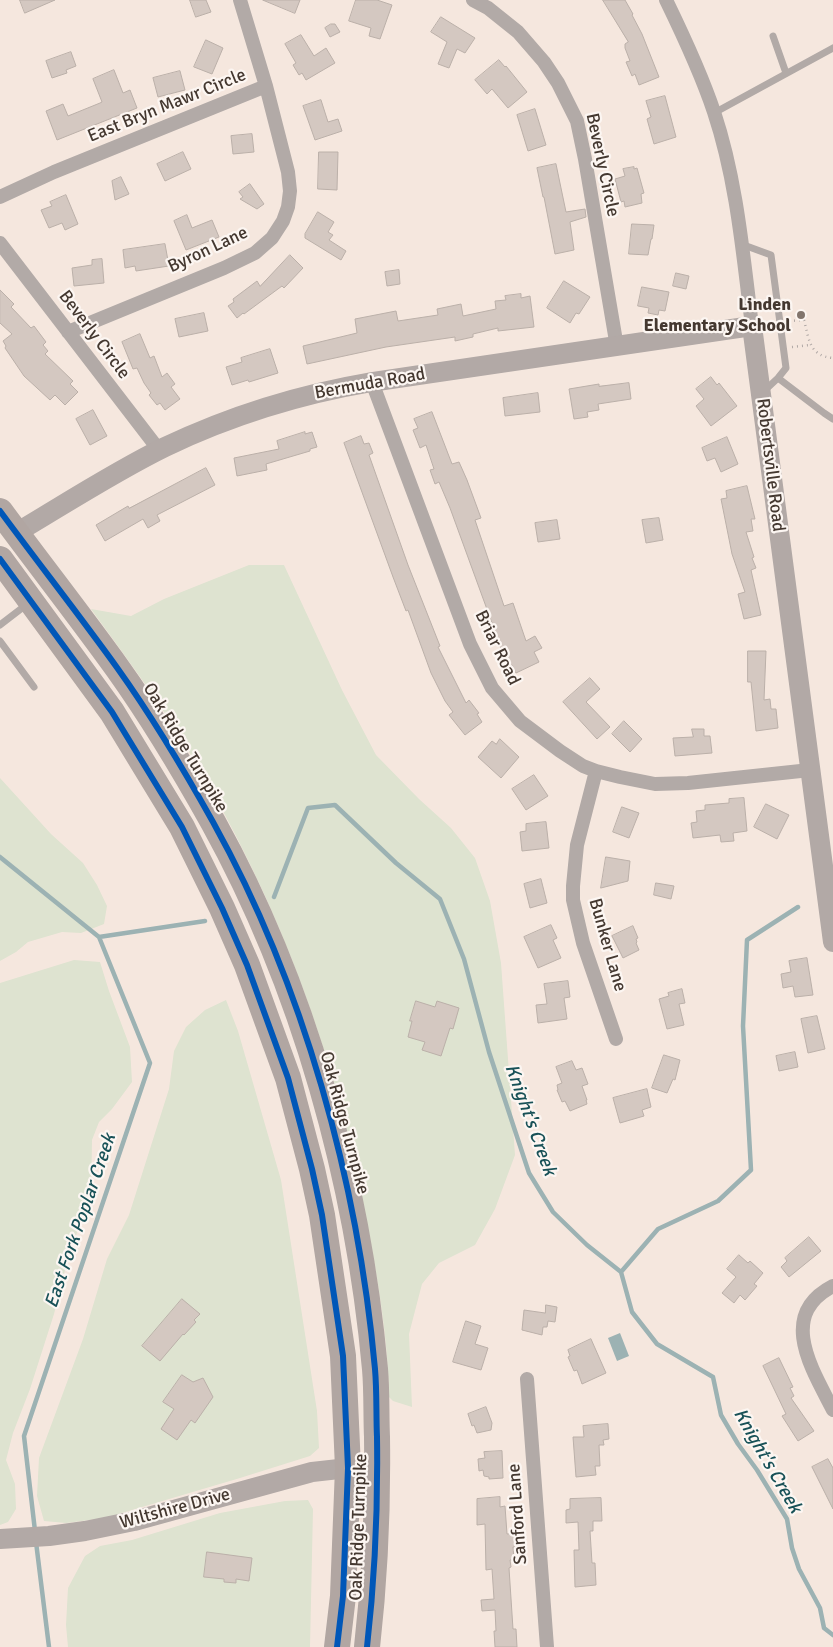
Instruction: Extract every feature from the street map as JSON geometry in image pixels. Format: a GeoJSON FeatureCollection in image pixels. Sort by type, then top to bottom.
{"type":"FeatureCollection","features":[{"type":"Feature","properties":{"kind":"highway","name":"Oak Ridge Turnpike"},"geometry":{"type":"LineString","coordinates":[[0,511],[8,538],[120,672],[166,742],[195,820],[222,908],[247,965],[288,1078],[322,1215],[343,1356],[348,1468],[343,1596],[337,1647]]}},
{"type":"Feature","properties":{"kind":"highway","name":"Oak Ridge Turnpike"},"geometry":{"type":"LineString","coordinates":[[0,559],[112,712],[195,820],[240,873],[297,1011],[342,1163],[354,1224],[375,1372],[377,1520],[367,1647]]}},
{"type":"Feature","properties":{"kind":"highway"},"geometry":{"type":"LineString","coordinates":[[312,1169],[342,1163]]}},
{"type":"Feature","properties":{"kind":"highway"},"geometry":{"type":"LineString","coordinates":[[348,1468],[377,1467]]}},
{"type":"Feature","properties":{"kind":"street","name":"East Bryn Mawr Circle"},"geometry":{"type":"LineString","coordinates":[[0,197],[71,165],[266,86],[240,0]]}},
{"type":"Feature","properties":{"kind":"street","name":"Beverly Circle"},"geometry":{"type":"LineString","coordinates":[[473,0],[488,8],[518,32],[544,62],[558,83],[577,121],[617,346]]}},
{"type":"Feature","properties":{"kind":"street","name":"Robertsville Road"},"geometry":{"type":"LineString","coordinates":[[666,0],[695,61],[714,113],[729,170],[742,244],[833,942]]}},
{"type":"Feature","properties":{"kind":"street","name":"Byron Lane"},"geometry":{"type":"LineString","coordinates":[[68,332],[224,268],[255,253],[272,238],[284,221],[290,191],[283,149],[266,86]]}},
{"type":"Feature","properties":{"kind":"street","name":"Beverly Circle"},"geometry":{"type":"LineString","coordinates":[[0,243],[158,450]]}},
{"type":"Feature","properties":{"kind":"street","name":"Bermuda Road"},"geometry":{"type":"LineString","coordinates":[[8,538],[158,450],[222,423],[279,403],[337,388],[372,382],[752,326]]}},
{"type":"Feature","properties":{"kind":"street","name":"Briar Road"},"geometry":{"type":"LineString","coordinates":[[372,382],[470,644],[492,688],[520,721],[583,766],[596,771],[654,784],[680,784],[810,770]]}},
{"type":"Feature","properties":{"kind":"street","name":"Bunker Lane"},"geometry":{"type":"LineString","coordinates":[[596,771],[577,845],[573,900],[583,943],[616,1039]]}},
{"type":"Feature","properties":{"kind":"street"},"geometry":{"type":"LineString","coordinates":[[833,1286],[814,1299],[802,1326],[803,1344],[818,1381],[833,1410]]}},
{"type":"Feature","properties":{"kind":"street","name":"Sanford Lane"},"geometry":{"type":"LineString","coordinates":[[527,1379],[547,1647]]}},
{"type":"Feature","properties":{"kind":"street","name":"Wiltshire Drive"},"geometry":{"type":"LineString","coordinates":[[8,1539],[85,1531],[134,1521],[312,1472],[348,1468]]}},
{"type":"Feature","properties":{"kind":"lane"},"geometry":{"type":"LineString","coordinates":[[773,36],[786,73]]}},
{"type":"Feature","properties":{"kind":"lane"},"geometry":{"type":"LineString","coordinates":[[714,113],[833,48]]}},
{"type":"Feature","properties":{"kind":"lane"},"geometry":{"type":"LineString","coordinates":[[742,244],[771,255],[786,368],[761,394]]}},
{"type":"Feature","properties":{"kind":"lane"},"geometry":{"type":"LineString","coordinates":[[778,378],[833,419]]}},
{"type":"Feature","properties":{"kind":"lane"},"geometry":{"type":"LineString","coordinates":[[0,625],[30,602]]}},
{"type":"Feature","properties":{"kind":"lane"},"geometry":{"type":"LineString","coordinates":[[0,641],[34,687]]}},
{"type":"Feature","properties":{"kind":"path"},"geometry":{"type":"LineString","coordinates":[[793,321],[804,320],[810,345],[821,356],[833,358]]}},
{"type":"Feature","properties":{"kind":"path"},"geometry":{"type":"LineString","coordinates":[[797,346],[810,345]]}},
{"type":"Feature","properties":{"kind":"green space"},"geometry":{"type":"Polygon","coordinates":[[[249,565],[284,565],[342,690],[376,755],[419,799],[451,828],[475,858],[490,901],[501,963],[515,1155],[495,1209],[475,1245],[439,1263],[422,1284],[409,1334],[412,1407],[393,1401],[389,1397],[387,1353],[379,1288],[353,1156],[316,1024],[292,960],[266,898],[204,776],[159,704],[91,609],[131,616],[164,599],[249,565]]]}},
{"type":"Feature","properties":{"kind":"green space"},"geometry":{"type":"Polygon","coordinates":[[[0,778],[51,834],[83,863],[97,885],[107,906],[104,924],[81,933],[62,932],[28,942],[16,952],[0,961],[0,778]]]}},
{"type":"Feature","properties":{"kind":"green space"},"geometry":{"type":"Polygon","coordinates":[[[74,960],[100,962],[130,1047],[132,1082],[112,1109],[99,1122],[92,1140],[91,1196],[69,1254],[54,1314],[30,1389],[13,1433],[6,1460],[15,1484],[16,1509],[8,1522],[0,1525],[0,983],[74,960]]]}},
{"type":"Feature","properties":{"kind":"green space"},"geometry":{"type":"Polygon","coordinates":[[[226,1000],[238,1031],[281,1180],[317,1411],[319,1448],[310,1456],[105,1518],[66,1523],[44,1521],[37,1496],[39,1458],[83,1339],[107,1259],[129,1215],[169,1089],[174,1051],[186,1027],[205,1010],[226,1000]]]}},
{"type":"Feature","properties":{"kind":"green space"},"geometry":{"type":"Polygon","coordinates":[[[308,1500],[313,1509],[310,1647],[68,1647],[66,1625],[68,1588],[85,1556],[100,1546],[132,1540],[220,1513],[285,1501],[308,1500]]]}},
{"type":"Feature","properties":{"kind":"shaded area"},"geometry":{"type":"Polygon","coordinates":[[[620,1333],[629,1356],[617,1361],[608,1338],[620,1333]]]}},
{"type":"Feature","properties":{"kind":"building"},"geometry":{"type":"Polygon","coordinates":[[[20,0],[55,0],[25,13],[20,0]]]}},
{"type":"Feature","properties":{"kind":"building"},"geometry":{"type":"Polygon","coordinates":[[[190,0],[206,0],[211,12],[196,17],[190,0]]]}},
{"type":"Feature","properties":{"kind":"building"},"geometry":{"type":"Polygon","coordinates":[[[263,0],[300,0],[295,13],[263,0]]]}},
{"type":"Feature","properties":{"kind":"building"},"geometry":{"type":"Polygon","coordinates":[[[356,0],[377,0],[392,5],[380,39],[369,36],[371,28],[349,21],[356,0]]]}},
{"type":"Feature","properties":{"kind":"building"},"geometry":{"type":"Polygon","coordinates":[[[603,0],[625,0],[642,34],[659,77],[639,85],[635,74],[632,76],[626,62],[630,61],[625,48],[625,44],[628,42],[603,0]]]}},
{"type":"Feature","properties":{"kind":"building"},"geometry":{"type":"Polygon","coordinates":[[[441,17],[475,38],[465,53],[457,49],[449,68],[438,64],[447,42],[431,32],[441,17]]]}},
{"type":"Feature","properties":{"kind":"building"},"geometry":{"type":"Polygon","coordinates":[[[335,24],[340,32],[330,37],[325,28],[335,24]]]}},
{"type":"Feature","properties":{"kind":"building"},"geometry":{"type":"Polygon","coordinates":[[[301,35],[314,56],[326,48],[335,63],[306,80],[302,73],[299,75],[293,65],[296,63],[285,44],[301,35]]]}},
{"type":"Feature","properties":{"kind":"building"},"geometry":{"type":"Polygon","coordinates":[[[206,40],[223,48],[212,74],[194,67],[206,40]]]}},
{"type":"Feature","properties":{"kind":"building"},"geometry":{"type":"Polygon","coordinates":[[[71,52],[76,66],[66,70],[67,73],[52,78],[46,61],[71,52]]]}},
{"type":"Feature","properties":{"kind":"building"},"geometry":{"type":"Polygon","coordinates":[[[499,60],[527,92],[508,108],[492,89],[487,94],[475,80],[499,60]]]}},
{"type":"Feature","properties":{"kind":"building"},"geometry":{"type":"Polygon","coordinates":[[[114,70],[123,93],[130,90],[137,108],[57,140],[46,111],[63,104],[68,116],[102,102],[93,79],[114,70]]]}},
{"type":"Feature","properties":{"kind":"building"},"geometry":{"type":"Polygon","coordinates":[[[180,71],[185,90],[158,97],[153,78],[180,71]]]}},
{"type":"Feature","properties":{"kind":"building"},"geometry":{"type":"Polygon","coordinates":[[[665,96],[676,137],[654,144],[647,119],[651,117],[646,101],[665,96]]]}},
{"type":"Feature","properties":{"kind":"building"},"geometry":{"type":"Polygon","coordinates":[[[321,100],[328,122],[338,119],[342,131],[315,140],[303,106],[321,100]]]}},
{"type":"Feature","properties":{"kind":"building"},"geometry":{"type":"Polygon","coordinates":[[[535,109],[546,145],[528,151],[517,115],[535,109]]]}},
{"type":"Feature","properties":{"kind":"building"},"geometry":{"type":"Polygon","coordinates":[[[252,134],[254,152],[233,154],[231,136],[252,134]]]}},
{"type":"Feature","properties":{"kind":"building"},"geometry":{"type":"Polygon","coordinates":[[[183,152],[191,169],[165,181],[157,164],[183,152]]]}},
{"type":"Feature","properties":{"kind":"building"},"geometry":{"type":"Polygon","coordinates":[[[319,152],[338,152],[337,190],[318,189],[319,152]]]}},
{"type":"Feature","properties":{"kind":"building"},"geometry":{"type":"Polygon","coordinates":[[[556,164],[566,212],[585,209],[586,217],[570,222],[574,250],[555,254],[537,168],[556,164]]]}},
{"type":"Feature","properties":{"kind":"building"},"geometry":{"type":"Polygon","coordinates":[[[634,167],[634,169],[637,168],[644,193],[641,194],[642,203],[625,207],[624,201],[621,202],[615,179],[625,176],[623,169],[634,167]]]}},
{"type":"Feature","properties":{"kind":"building"},"geometry":{"type":"Polygon","coordinates":[[[121,177],[129,194],[115,200],[112,181],[121,177]]]}},
{"type":"Feature","properties":{"kind":"building"},"geometry":{"type":"Polygon","coordinates":[[[250,184],[264,204],[257,209],[240,199],[243,197],[239,192],[250,184]]]}},
{"type":"Feature","properties":{"kind":"building"},"geometry":{"type":"Polygon","coordinates":[[[66,195],[78,224],[65,230],[62,223],[49,228],[41,210],[52,206],[50,202],[66,195]]]}},
{"type":"Feature","properties":{"kind":"building"},"geometry":{"type":"Polygon","coordinates":[[[318,212],[334,222],[328,232],[333,235],[329,240],[346,251],[341,260],[305,238],[305,234],[318,212]]]}},
{"type":"Feature","properties":{"kind":"building"},"geometry":{"type":"Polygon","coordinates":[[[187,215],[192,228],[212,220],[219,237],[186,250],[174,221],[187,215]]]}},
{"type":"Feature","properties":{"kind":"building"},"geometry":{"type":"Polygon","coordinates":[[[632,224],[654,225],[648,255],[629,254],[632,224]]]}},
{"type":"Feature","properties":{"kind":"building"},"geometry":{"type":"Polygon","coordinates":[[[165,244],[169,266],[136,271],[135,266],[125,268],[123,250],[165,244]]]}},
{"type":"Feature","properties":{"kind":"building"},"geometry":{"type":"Polygon","coordinates":[[[290,255],[303,268],[284,288],[282,286],[237,318],[228,306],[234,302],[233,299],[257,281],[260,286],[290,255]]]}},
{"type":"Feature","properties":{"kind":"building"},"geometry":{"type":"Polygon","coordinates":[[[102,259],[104,283],[74,286],[72,268],[92,265],[92,260],[102,259]]]}},
{"type":"Feature","properties":{"kind":"building"},"geometry":{"type":"Polygon","coordinates":[[[399,270],[400,284],[387,286],[385,272],[399,270]]]}},
{"type":"Feature","properties":{"kind":"building"},"geometry":{"type":"Polygon","coordinates":[[[676,273],[689,276],[686,289],[673,286],[676,273]]]}},
{"type":"Feature","properties":{"kind":"building"},"geometry":{"type":"Polygon","coordinates":[[[564,281],[590,297],[579,314],[576,313],[570,323],[547,308],[564,281]]]}},
{"type":"Feature","properties":{"kind":"building"},"geometry":{"type":"Polygon","coordinates":[[[642,287],[669,292],[665,311],[659,310],[658,315],[648,313],[649,308],[638,306],[642,287]]]}},
{"type":"Feature","properties":{"kind":"building"},"geometry":{"type":"Polygon","coordinates":[[[0,290],[14,304],[11,307],[31,328],[34,326],[46,342],[43,345],[48,351],[45,354],[73,381],[70,384],[78,392],[65,405],[55,395],[50,400],[24,376],[5,348],[6,346],[3,341],[12,334],[0,323],[0,290]]]}},
{"type":"Feature","properties":{"kind":"building"},"geometry":{"type":"Polygon","coordinates":[[[521,294],[521,298],[530,296],[534,327],[498,331],[498,328],[455,341],[455,337],[386,347],[307,364],[303,346],[357,333],[355,319],[396,311],[398,321],[438,315],[437,309],[461,304],[463,316],[496,309],[495,301],[506,300],[505,296],[521,294]]]}},
{"type":"Feature","properties":{"kind":"building"},"geometry":{"type":"Polygon","coordinates":[[[204,313],[208,331],[179,337],[175,319],[204,313]]]}},
{"type":"Feature","properties":{"kind":"building"},"geometry":{"type":"Polygon","coordinates":[[[140,334],[150,358],[154,356],[162,377],[167,373],[175,384],[171,387],[180,399],[165,410],[160,403],[157,405],[149,395],[151,393],[137,368],[133,369],[122,342],[140,334]]]}},
{"type":"Feature","properties":{"kind":"building"},"geometry":{"type":"Polygon","coordinates":[[[270,349],[278,373],[232,385],[226,367],[242,362],[241,358],[270,349]]]}},
{"type":"Feature","properties":{"kind":"building"},"geometry":{"type":"Polygon","coordinates":[[[711,377],[717,385],[719,383],[737,406],[711,426],[696,406],[704,399],[696,389],[711,377]]]}},
{"type":"Feature","properties":{"kind":"building"},"geometry":{"type":"Polygon","coordinates":[[[629,383],[631,399],[598,404],[599,410],[587,412],[588,417],[574,419],[569,389],[599,384],[599,386],[629,383]]]}},
{"type":"Feature","properties":{"kind":"building"},"geometry":{"type":"Polygon","coordinates":[[[538,393],[540,412],[505,416],[503,398],[538,393]]]}},
{"type":"Feature","properties":{"kind":"building"},"geometry":{"type":"Polygon","coordinates":[[[93,410],[107,436],[90,445],[76,419],[93,410]]]}},
{"type":"Feature","properties":{"kind":"building"},"geometry":{"type":"Polygon","coordinates":[[[432,412],[452,464],[459,462],[467,480],[481,518],[475,520],[504,606],[513,603],[526,641],[535,636],[542,648],[534,652],[539,662],[516,673],[512,665],[507,668],[501,656],[503,655],[496,634],[450,508],[439,482],[435,484],[430,470],[434,469],[426,445],[420,448],[413,430],[418,428],[414,419],[432,412]]]}},
{"type":"Feature","properties":{"kind":"building"},"geometry":{"type":"Polygon","coordinates":[[[305,432],[305,434],[312,432],[317,447],[310,449],[310,451],[266,464],[267,470],[237,476],[234,458],[279,449],[277,441],[305,432]]]}},
{"type":"Feature","properties":{"kind":"building"},"geometry":{"type":"Polygon","coordinates":[[[361,436],[364,444],[369,443],[373,453],[369,455],[408,565],[440,646],[438,647],[466,703],[469,700],[479,713],[477,714],[482,722],[465,735],[449,715],[453,712],[445,701],[431,673],[408,610],[406,611],[393,577],[344,443],[361,436]]]}},
{"type":"Feature","properties":{"kind":"building"},"geometry":{"type":"Polygon","coordinates":[[[727,437],[738,464],[721,472],[715,458],[707,461],[702,448],[727,437]]]}},
{"type":"Feature","properties":{"kind":"building"},"geometry":{"type":"Polygon","coordinates":[[[206,468],[215,485],[157,515],[160,521],[148,528],[143,519],[105,541],[96,525],[128,506],[129,508],[206,468]]]}},
{"type":"Feature","properties":{"kind":"building"},"geometry":{"type":"Polygon","coordinates":[[[747,486],[755,519],[751,519],[753,531],[746,532],[756,568],[751,570],[761,615],[744,619],[738,594],[745,592],[732,554],[721,499],[727,498],[726,491],[747,486]]]}},
{"type":"Feature","properties":{"kind":"building"},"geometry":{"type":"Polygon","coordinates":[[[659,518],[663,540],[646,543],[642,520],[659,518]]]}},
{"type":"Feature","properties":{"kind":"building"},"geometry":{"type":"Polygon","coordinates":[[[557,520],[560,539],[538,542],[535,523],[557,520]]]}},
{"type":"Feature","properties":{"kind":"building"},"geometry":{"type":"Polygon","coordinates":[[[748,651],[766,651],[764,700],[770,699],[771,709],[776,709],[778,728],[756,731],[751,682],[748,682],[748,651]]]}},
{"type":"Feature","properties":{"kind":"building"},"geometry":{"type":"Polygon","coordinates":[[[590,678],[600,689],[586,702],[610,727],[597,739],[563,702],[590,678]]]}},
{"type":"Feature","properties":{"kind":"building"},"geometry":{"type":"Polygon","coordinates":[[[624,721],[642,739],[630,752],[612,734],[624,721]]]}},
{"type":"Feature","properties":{"kind":"building"},"geometry":{"type":"Polygon","coordinates":[[[692,729],[704,729],[704,736],[710,736],[712,753],[675,756],[673,738],[693,737],[692,729]]]}},
{"type":"Feature","properties":{"kind":"building"},"geometry":{"type":"Polygon","coordinates":[[[500,739],[519,757],[501,778],[478,757],[492,741],[496,744],[500,739]]]}},
{"type":"Feature","properties":{"kind":"building"},"geometry":{"type":"Polygon","coordinates":[[[534,775],[548,796],[526,810],[512,789],[534,775]]]}},
{"type":"Feature","properties":{"kind":"building"},"geometry":{"type":"Polygon","coordinates":[[[744,798],[747,831],[733,833],[734,841],[721,842],[720,835],[693,838],[691,823],[697,822],[696,811],[705,810],[705,805],[729,803],[729,799],[744,798]]]}},
{"type":"Feature","properties":{"kind":"building"},"geometry":{"type":"Polygon","coordinates":[[[766,804],[789,815],[777,839],[754,827],[766,804]]]}},
{"type":"Feature","properties":{"kind":"building"},"geometry":{"type":"Polygon","coordinates":[[[622,807],[639,813],[629,838],[613,832],[622,807]]]}},
{"type":"Feature","properties":{"kind":"building"},"geometry":{"type":"Polygon","coordinates":[[[546,822],[549,848],[522,851],[520,832],[526,831],[526,824],[546,822]]]}},
{"type":"Feature","properties":{"kind":"building"},"geometry":{"type":"Polygon","coordinates":[[[606,857],[630,861],[628,881],[601,888],[606,857]]]}},
{"type":"Feature","properties":{"kind":"building"},"geometry":{"type":"Polygon","coordinates":[[[541,879],[547,903],[530,908],[524,884],[541,879]]]}},
{"type":"Feature","properties":{"kind":"building"},"geometry":{"type":"Polygon","coordinates":[[[656,883],[674,886],[671,899],[654,895],[656,883]]]}},
{"type":"Feature","properties":{"kind":"building"},"geometry":{"type":"Polygon","coordinates":[[[551,925],[557,938],[553,940],[561,958],[538,968],[524,937],[551,925]]]}},
{"type":"Feature","properties":{"kind":"building"},"geometry":{"type":"Polygon","coordinates":[[[633,926],[638,938],[636,943],[639,950],[623,958],[612,936],[633,926]]]}},
{"type":"Feature","properties":{"kind":"building"},"geometry":{"type":"Polygon","coordinates":[[[807,958],[813,995],[795,997],[793,986],[783,988],[781,974],[791,972],[789,961],[807,958]]]}},
{"type":"Feature","properties":{"kind":"building"},"geometry":{"type":"Polygon","coordinates":[[[568,981],[570,997],[564,998],[567,1019],[538,1023],[536,1005],[547,1004],[544,984],[568,981]]]}},
{"type":"Feature","properties":{"kind":"building"},"geometry":{"type":"Polygon","coordinates":[[[682,989],[685,1003],[679,1004],[684,1025],[667,1029],[659,999],[669,996],[668,993],[682,989]]]}},
{"type":"Feature","properties":{"kind":"building"},"geometry":{"type":"Polygon","coordinates":[[[416,1001],[435,1007],[437,1001],[459,1008],[453,1029],[450,1028],[441,1056],[422,1050],[425,1042],[408,1037],[412,1021],[410,1021],[416,1001]]]}},
{"type":"Feature","properties":{"kind":"building"},"geometry":{"type":"Polygon","coordinates":[[[817,1016],[825,1049],[808,1053],[801,1019],[817,1016]]]}},
{"type":"Feature","properties":{"kind":"building"},"geometry":{"type":"Polygon","coordinates":[[[795,1052],[798,1067],[779,1071],[776,1056],[795,1052]]]}},
{"type":"Feature","properties":{"kind":"building"},"geometry":{"type":"Polygon","coordinates":[[[664,1055],[680,1060],[675,1080],[673,1079],[667,1093],[652,1088],[664,1055]]]}},
{"type":"Feature","properties":{"kind":"building"},"geometry":{"type":"Polygon","coordinates":[[[572,1061],[576,1070],[582,1068],[588,1084],[582,1086],[587,1104],[570,1111],[565,1101],[562,1102],[557,1090],[557,1085],[562,1083],[556,1067],[572,1061]]]}},
{"type":"Feature","properties":{"kind":"building"},"geometry":{"type":"Polygon","coordinates":[[[647,1089],[651,1107],[642,1110],[644,1116],[620,1123],[613,1098],[647,1089]]]}},
{"type":"Feature","properties":{"kind":"building"},"geometry":{"type":"Polygon","coordinates":[[[809,1237],[821,1251],[789,1277],[781,1267],[787,1261],[785,1258],[809,1237]]]}},
{"type":"Feature","properties":{"kind":"building"},"geometry":{"type":"Polygon","coordinates":[[[739,1255],[748,1263],[750,1261],[763,1273],[754,1284],[757,1286],[745,1300],[740,1295],[734,1303],[722,1293],[736,1277],[727,1269],[739,1255]]]}},
{"type":"Feature","properties":{"kind":"building"},"geometry":{"type":"Polygon","coordinates":[[[182,1299],[200,1314],[194,1320],[196,1322],[160,1361],[142,1346],[182,1299]]]}},
{"type":"Feature","properties":{"kind":"building"},"geometry":{"type":"Polygon","coordinates":[[[546,1305],[557,1307],[555,1322],[548,1321],[547,1327],[543,1327],[542,1335],[522,1330],[524,1310],[545,1313],[546,1305]]]}},
{"type":"Feature","properties":{"kind":"building"},"geometry":{"type":"Polygon","coordinates":[[[466,1321],[481,1326],[475,1344],[488,1348],[481,1370],[453,1362],[466,1321]]]}},
{"type":"Feature","properties":{"kind":"building"},"geometry":{"type":"Polygon","coordinates":[[[591,1339],[606,1373],[582,1384],[577,1370],[574,1371],[568,1357],[570,1356],[568,1350],[591,1339]]]}},
{"type":"Feature","properties":{"kind":"building"},"geometry":{"type":"Polygon","coordinates":[[[779,1358],[793,1387],[790,1388],[794,1396],[791,1398],[814,1431],[798,1441],[782,1416],[786,1414],[763,1366],[779,1358]]]}},
{"type":"Feature","properties":{"kind":"building"},"geometry":{"type":"Polygon","coordinates":[[[182,1375],[193,1382],[203,1378],[213,1397],[195,1423],[191,1420],[177,1440],[161,1429],[174,1409],[163,1402],[182,1375]]]}},
{"type":"Feature","properties":{"kind":"building"},"geometry":{"type":"Polygon","coordinates":[[[486,1407],[492,1423],[491,1430],[477,1433],[474,1425],[472,1426],[468,1414],[486,1407]]]}},
{"type":"Feature","properties":{"kind":"building"},"geometry":{"type":"Polygon","coordinates":[[[608,1424],[609,1439],[603,1440],[604,1445],[599,1445],[600,1466],[595,1466],[596,1475],[576,1477],[573,1437],[584,1437],[583,1426],[608,1424]]]}},
{"type":"Feature","properties":{"kind":"building"},"geometry":{"type":"Polygon","coordinates":[[[502,1451],[503,1478],[489,1479],[489,1477],[484,1476],[483,1470],[479,1471],[478,1459],[485,1458],[484,1452],[502,1451]]]}},
{"type":"Feature","properties":{"kind":"building"},"geometry":{"type":"Polygon","coordinates":[[[828,1459],[833,1468],[833,1509],[812,1467],[828,1459]]]}},
{"type":"Feature","properties":{"kind":"building"},"geometry":{"type":"Polygon","coordinates":[[[500,1497],[500,1507],[505,1506],[507,1534],[522,1532],[523,1546],[513,1547],[514,1560],[510,1560],[511,1567],[509,1568],[513,1629],[516,1629],[517,1647],[495,1647],[495,1610],[482,1611],[481,1600],[494,1599],[492,1569],[486,1570],[485,1524],[477,1525],[477,1499],[500,1497]]]}},
{"type":"Feature","properties":{"kind":"building"},"geometry":{"type":"Polygon","coordinates":[[[601,1498],[602,1521],[593,1521],[593,1531],[590,1531],[592,1563],[595,1563],[596,1585],[575,1587],[574,1550],[579,1550],[578,1522],[566,1523],[566,1510],[570,1509],[570,1499],[601,1498]]]}},
{"type":"Feature","properties":{"kind":"building"},"geometry":{"type":"Polygon","coordinates":[[[207,1552],[252,1558],[249,1581],[236,1579],[236,1583],[224,1582],[224,1579],[204,1577],[207,1552]]]}},
{"type":"Feature","properties":{"kind":"waterway","name":"Knight's Creek"},"geometry":{"type":"LineString","coordinates":[[274,897],[308,808],[335,805],[396,863],[440,899],[464,959],[489,1052],[529,1173],[553,1212],[587,1245],[621,1272],[632,1312],[657,1344],[713,1377],[721,1415],[787,1519],[792,1548],[799,1569],[820,1608],[824,1628],[833,1635]]}},
{"type":"Feature","properties":{"kind":"waterway","name":"East Fork Poplar Creek"},"geometry":{"type":"LineString","coordinates":[[0,857],[99,937],[150,1063],[24,1436],[35,1531]]}},
{"type":"Feature","properties":{"kind":"waterway"},"geometry":{"type":"LineString","coordinates":[[621,1272],[658,1229],[718,1201],[751,1170],[743,1026],[747,940],[798,907]]}},
{"type":"Feature","properties":{"kind":"waterway","name":"Knight's Creek"},"geometry":{"type":"LineString","coordinates":[[99,937],[205,921]]}},
{"type":"Feature","properties":{"kind":"waterway","name":"East Fork Poplar Creek"},"geometry":{"type":"LineString","coordinates":[[36,1542],[49,1647]]}},
{"type":"Feature","properties":{"kind":"cycle path"},"geometry":{"type":"LineString","coordinates":[[0,511],[118,669],[144,706],[179,764],[213,822],[245,885],[274,950],[300,1018],[322,1087],[340,1157],[367,1299],[375,1369],[377,1490],[374,1568],[367,1647]]}},
{"type":"Feature","properties":{"kind":"cycle path"},"geometry":{"type":"LineString","coordinates":[[0,559],[112,712],[182,827],[222,908],[247,965],[288,1078],[322,1215],[343,1356],[348,1468],[343,1596],[337,1647]]}},
{"type":"Feature","properties":{"kind":"place","name":"Linden Elementary School"},"geometry":{"type":"Point","coordinates":[801,315]}}]}
